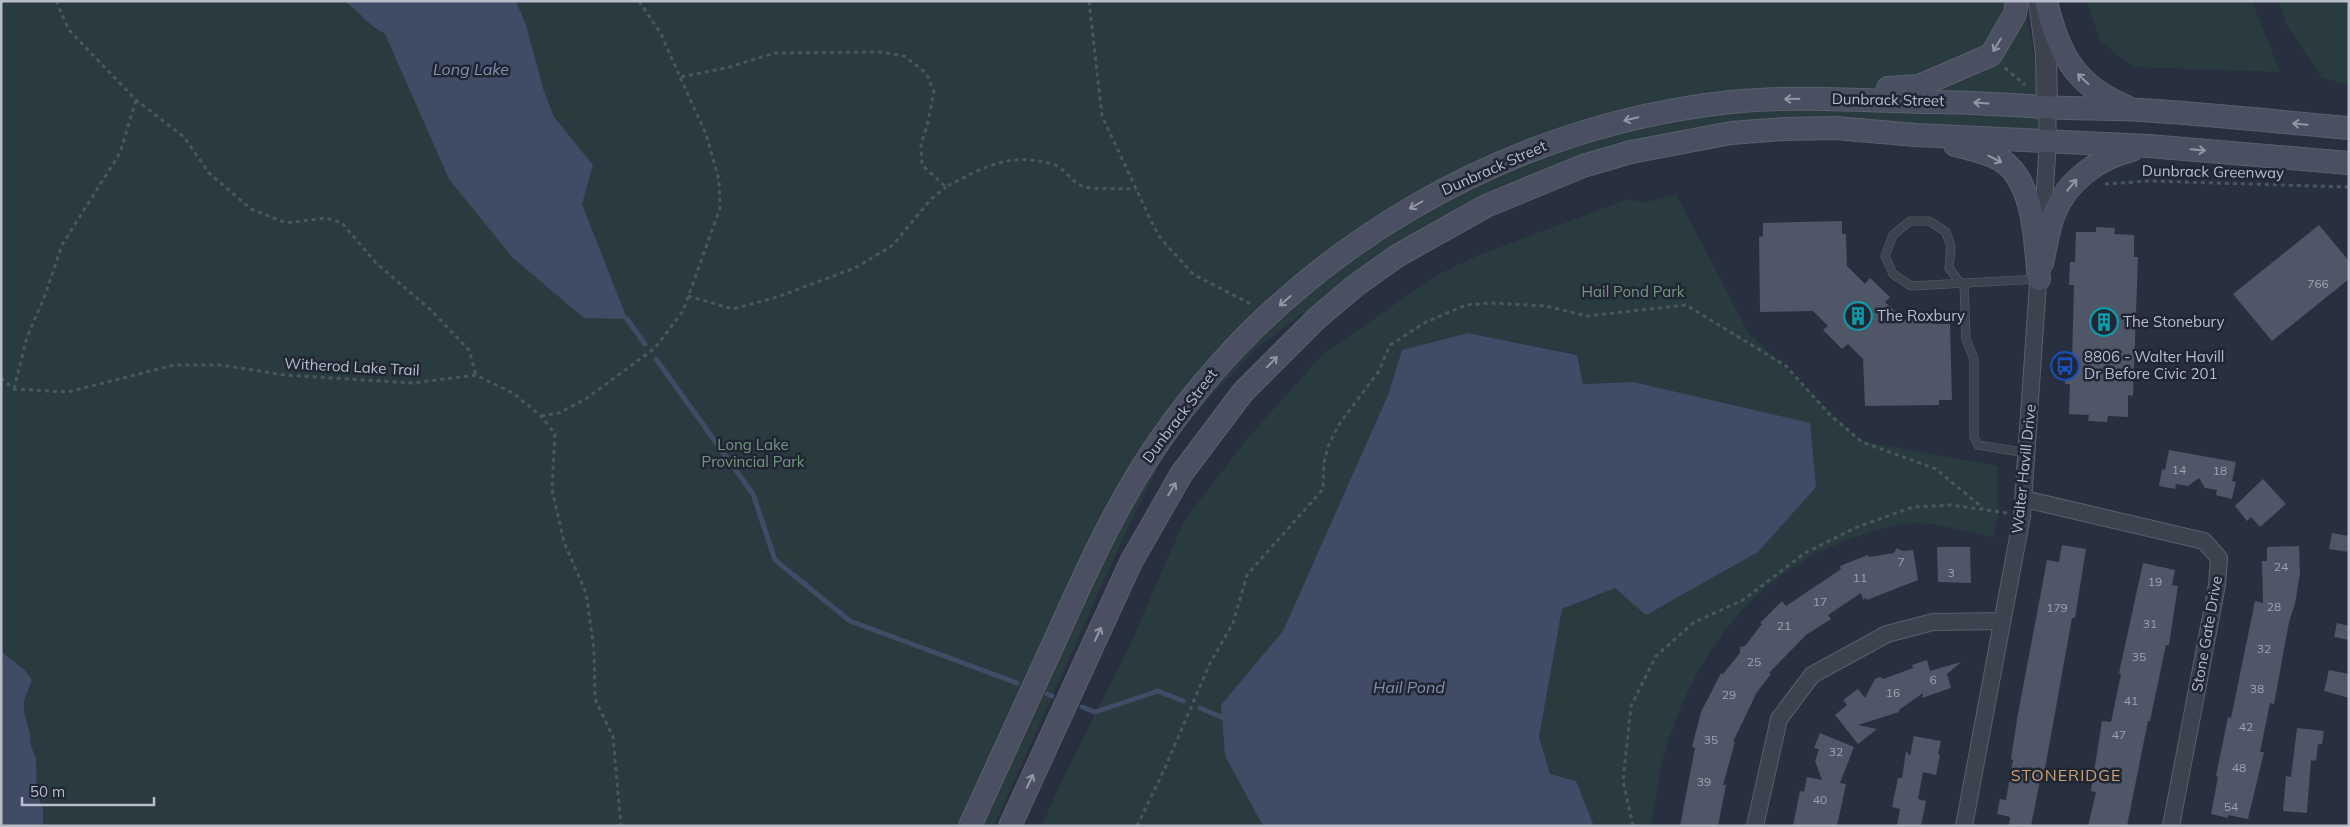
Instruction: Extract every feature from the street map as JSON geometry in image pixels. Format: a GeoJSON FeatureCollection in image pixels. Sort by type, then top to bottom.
{"type":"FeatureCollection","features":[{"type":"Feature","properties":{"kind":"main road"},"geometry":{"type":"LineString","coordinates":[[1841,99],[1896,87],[1919,86],[1991,56],[2015,14],[2017,1]]}},
{"type":"Feature","properties":{"kind":"main road"},"geometry":{"type":"LineString","coordinates":[[2046,1],[2053,30],[2060,47],[2075,72],[2106,98],[2140,110]]}},
{"type":"Feature","properties":{"kind":"main road","name":"Dunbrack Street"},"geometry":{"type":"LineString","coordinates":[[970,826],[1072,601],[1123,500],[1142,468],[1184,408],[1230,353],[1270,314],[1333,260],[1388,222],[1468,177],[1538,147],[1634,118],[1699,106],[1765,100],[1962,101],[2047,107],[2140,110],[2349,128]]}},
{"type":"Feature","properties":{"kind":"main road","name":"Dunbrack Street"},"geometry":{"type":"LineString","coordinates":[[1010,826],[1131,562],[1182,473],[1244,392],[1316,319],[1355,286],[1397,256],[1486,206],[1583,166],[1631,152],[1731,134],[1784,129],[1835,128],[1916,135],[2149,146],[2349,163]]}},
{"type":"Feature","properties":{"kind":"main road"},"geometry":{"type":"LineString","coordinates":[[1916,135],[1977,150],[2000,160],[2012,171],[2024,188],[2030,213],[2039,279]]}},
{"type":"Feature","properties":{"kind":"main road"},"geometry":{"type":"LineString","coordinates":[[2039,279],[2053,216],[2061,199],[2080,176],[2116,154],[2149,146]]}},
{"type":"Feature","properties":{"kind":"street"},"geometry":{"type":"LineString","coordinates":[[2039,1],[2046,54],[2047,107]]}},
{"type":"Feature","properties":{"kind":"street","name":"Walter Havill Drive"},"geometry":{"type":"LineString","coordinates":[[1964,826],[2024,499],[2048,142],[2047,107]]}},
{"type":"Feature","properties":{"kind":"street","name":"Stone Gate Drive"},"geometry":{"type":"LineString","coordinates":[[2024,499],[2204,541],[2219,558],[2217,585],[2172,826]]}},
{"type":"Feature","properties":{"kind":"street"},"geometry":{"type":"LineString","coordinates":[[1755,826],[1780,719],[1812,675],[1887,634],[1933,622],[2001,621]]}},
{"type":"Feature","properties":{"kind":"lane"},"geometry":{"type":"LineString","coordinates":[[2027,453],[1978,445],[1974,437],[1974,359],[1966,339],[1962,283],[1949,268],[1951,247],[1946,232],[1930,221],[1910,221],[1893,235],[1885,256],[1893,274],[1911,286],[1962,283],[2039,279]]}},
{"type":"Feature","properties":{"kind":"path"},"geometry":{"type":"LineString","coordinates":[[56,1],[70,30],[136,100],[184,137],[209,173],[251,209],[286,223],[326,218],[342,223],[377,264],[431,310],[469,350],[476,375],[512,392],[541,416],[555,434],[552,489],[564,542],[586,593],[594,649],[595,699],[613,737],[620,826]]}},
{"type":"Feature","properties":{"kind":"path"},"geometry":{"type":"LineString","coordinates":[[541,416],[559,413],[587,398],[655,348],[683,311],[720,208],[719,180],[706,134],[661,34],[640,1]]}},
{"type":"Feature","properties":{"kind":"path"},"geometry":{"type":"LineString","coordinates":[[1089,1],[1102,116],[1161,238],[1194,275],[1270,314]]}},
{"type":"Feature","properties":{"kind":"path"},"geometry":{"type":"LineString","coordinates":[[680,77],[726,68],[776,53],[882,52],[904,56],[926,74],[934,92],[921,144],[922,165],[946,187]]}},
{"type":"Feature","properties":{"kind":"path"},"geometry":{"type":"LineString","coordinates":[[1,378],[14,390],[27,337],[44,298],[62,245],[120,154],[136,100]]}},
{"type":"Feature","properties":{"kind":"path"},"geometry":{"type":"LineString","coordinates":[[688,296],[733,309],[777,297],[855,268],[893,245],[932,199],[946,187],[982,167],[1003,160],[1024,159],[1056,166],[1082,186],[1136,189]]}},
{"type":"Feature","properties":{"kind":"path","name":"Dunbrack Greenway"},"geometry":{"type":"LineString","coordinates":[[2080,176],[2094,186],[2150,181],[2349,187]]}},
{"type":"Feature","properties":{"kind":"path"},"geometry":{"type":"LineString","coordinates":[[1137,826],[1165,768],[1210,664],[1234,623],[1247,574],[1323,489],[1324,462],[1329,444],[1340,424],[1378,371],[1390,345],[1426,322],[1466,305],[1491,303],[1546,306],[1587,316],[1686,305],[1786,366],[1830,415],[1862,442],[1936,469],[1984,508]]}},
{"type":"Feature","properties":{"kind":"path","name":"Witherod Lake Trail"},"geometry":{"type":"LineString","coordinates":[[14,390],[68,392],[174,365],[221,365],[284,375],[412,383],[476,375]]}},
{"type":"Feature","properties":{"kind":"path"},"geometry":{"type":"LineString","coordinates":[[1633,826],[1623,781],[1631,706],[1656,656],[1693,623],[1743,600],[1805,553],[1857,527],[1913,507],[1951,505],[1984,508],[2022,516]]}},
{"type":"Feature","properties":{"kind":"green space","name":"Long Lake Provincial Park"},"geometry":{"type":"Polygon","coordinates":[[[1,1],[344,1],[355,8],[374,29],[554,117],[543,88],[526,25],[516,1],[2023,1],[2051,131],[1900,128],[1636,147],[1347,281],[1258,347],[1183,429],[1163,458],[1130,523],[994,826],[43,826],[43,809],[37,794],[36,759],[31,746],[30,733],[24,712],[24,701],[32,679],[22,667],[1,650],[1,1]]]}},
{"type":"Feature","properties":{"kind":"green space"},"geometry":{"type":"Polygon","coordinates":[[[2086,1],[2252,1],[2280,72],[2134,67],[2100,41],[2086,1]]]}},
{"type":"Feature","properties":{"kind":"green space"},"geometry":{"type":"Polygon","coordinates":[[[2278,1],[2349,1],[2349,85],[2322,78],[2286,24],[2278,1]]]}},
{"type":"Feature","properties":{"kind":"green space","name":"Hail Pond Park"},"geometry":{"type":"Polygon","coordinates":[[[1676,194],[1748,332],[1861,441],[1997,466],[1998,515],[1993,537],[1928,524],[1900,524],[1869,532],[1842,542],[1809,558],[1779,577],[1753,599],[1730,624],[1710,652],[1693,682],[1678,714],[1663,757],[1651,826],[1594,826],[1576,781],[1550,774],[1539,737],[1562,609],[1615,588],[1633,382],[1583,384],[1576,354],[1468,333],[1402,350],[1388,395],[1283,631],[1221,705],[1225,756],[1263,826],[1042,826],[1059,786],[1131,643],[1184,521],[1247,439],[1323,354],[1439,274],[1479,255],[1628,199],[1644,203],[1676,194]]]}},
{"type":"Feature","properties":{"kind":"water","name":"Long Lake"},"geometry":{"type":"Polygon","coordinates":[[[344,1],[516,1],[526,25],[543,88],[554,117],[593,165],[582,204],[627,319],[584,318],[512,257],[449,179],[385,34],[344,1]]]}},
{"type":"Feature","properties":{"kind":"water","name":"Hail Pond"},"geometry":{"type":"Polygon","coordinates":[[[1468,333],[1577,355],[1583,384],[1633,382],[1810,423],[1816,487],[1758,552],[1646,615],[1615,588],[1562,609],[1539,737],[1550,774],[1576,781],[1594,826],[1263,826],[1225,756],[1221,705],[1283,631],[1388,395],[1402,350],[1468,333]]]}},
{"type":"Feature","properties":{"kind":"water"},"geometry":{"type":"Polygon","coordinates":[[[1,651],[22,668],[32,680],[24,701],[24,712],[30,733],[31,746],[36,759],[37,794],[43,809],[43,826],[1,826],[1,651]]]}},
{"type":"Feature","properties":{"kind":"building","name":"The Roxbury"},"geometry":{"type":"Polygon","coordinates":[[[1842,221],[1842,234],[1846,234],[1847,266],[1865,284],[1870,278],[1890,297],[1885,302],[1904,320],[1936,319],[1936,324],[1950,324],[1952,400],[1939,400],[1939,405],[1865,406],[1863,359],[1848,344],[1842,349],[1823,330],[1828,326],[1813,311],[1760,312],[1759,237],[1763,236],[1763,223],[1842,221]]]}},
{"type":"Feature","properties":{"kind":"building"},"geometry":{"type":"Polygon","coordinates":[[[2319,225],[2349,261],[2349,279],[2272,341],[2233,294],[2319,225]]]}},
{"type":"Feature","properties":{"kind":"building","name":"The Stonebury"},"geometry":{"type":"Polygon","coordinates":[[[2096,227],[2115,228],[2114,234],[2134,235],[2134,257],[2138,257],[2133,396],[2128,395],[2128,417],[2108,416],[2107,422],[2088,421],[2089,415],[2069,414],[2070,384],[2065,384],[2067,360],[2072,360],[2074,285],[2069,285],[2070,262],[2075,262],[2076,232],[2096,232],[2096,227]]]}},
{"type":"Feature","properties":{"kind":"building"},"geometry":{"type":"Polygon","coordinates":[[[2169,450],[2236,462],[2232,481],[2236,482],[2232,499],[2216,495],[2217,490],[2205,488],[2199,478],[2188,486],[2176,484],[2175,489],[2159,486],[2162,469],[2165,470],[2169,450]]]}},
{"type":"Feature","properties":{"kind":"building"},"geometry":{"type":"Polygon","coordinates":[[[2263,479],[2286,504],[2260,527],[2251,517],[2247,521],[2235,506],[2263,479]]]}},
{"type":"Feature","properties":{"kind":"building"},"geometry":{"type":"Polygon","coordinates":[[[2332,533],[2349,536],[2349,552],[2329,549],[2332,533]]]}},
{"type":"Feature","properties":{"kind":"building"},"geometry":{"type":"Polygon","coordinates":[[[2062,545],[2086,549],[2075,618],[2072,618],[2043,780],[2040,780],[2031,826],[2009,826],[2010,817],[1997,814],[2000,799],[2006,800],[2013,760],[2011,759],[2017,719],[2047,560],[2059,562],[2062,545]]]}},
{"type":"Feature","properties":{"kind":"building"},"geometry":{"type":"Polygon","coordinates":[[[2299,546],[2300,573],[2295,604],[2289,622],[2274,704],[2270,703],[2260,752],[2264,752],[2248,819],[2228,815],[2228,818],[2211,814],[2218,777],[2216,776],[2228,717],[2231,718],[2255,601],[2263,603],[2262,561],[2267,561],[2267,547],[2299,546]]]}},
{"type":"Feature","properties":{"kind":"building"},"geometry":{"type":"Polygon","coordinates":[[[1937,547],[1970,547],[1971,583],[1938,582],[1937,547]]]}},
{"type":"Feature","properties":{"kind":"building"},"geometry":{"type":"Polygon","coordinates":[[[1897,548],[1902,551],[1913,550],[1918,580],[1867,600],[1866,598],[1863,600],[1861,593],[1828,615],[1831,619],[1806,635],[1769,673],[1771,674],[1757,692],[1733,742],[1735,742],[1723,785],[1726,785],[1718,826],[1680,826],[1695,748],[1692,747],[1701,712],[1721,673],[1723,674],[1740,653],[1740,647],[1745,646],[1762,624],[1760,623],[1782,601],[1786,606],[1841,569],[1840,566],[1868,555],[1869,557],[1894,553],[1897,548]]]}},
{"type":"Feature","properties":{"kind":"building"},"geometry":{"type":"Polygon","coordinates":[[[2143,563],[2175,570],[2172,585],[2178,586],[2169,645],[2166,645],[2150,721],[2148,721],[2127,826],[2088,826],[2096,792],[2091,791],[2102,721],[2111,722],[2121,674],[2119,673],[2143,563]]]}},
{"type":"Feature","properties":{"kind":"building"},"geometry":{"type":"Polygon","coordinates":[[[2337,623],[2349,626],[2349,640],[2334,637],[2337,623]]]}},
{"type":"Feature","properties":{"kind":"building"},"geometry":{"type":"Polygon","coordinates":[[[1927,660],[1930,671],[1961,662],[1947,674],[1951,688],[1922,698],[1923,693],[1899,710],[1899,712],[1858,725],[1877,729],[1858,744],[1835,715],[1847,705],[1843,700],[1858,689],[1865,698],[1875,679],[1880,677],[1883,679],[1913,668],[1912,665],[1927,660]]]}},
{"type":"Feature","properties":{"kind":"building"},"geometry":{"type":"Polygon","coordinates":[[[2329,670],[2349,674],[2349,698],[2324,691],[2329,670]]]}},
{"type":"Feature","properties":{"kind":"building"},"geometry":{"type":"Polygon","coordinates":[[[2297,728],[2324,731],[2322,744],[2318,744],[2316,761],[2311,760],[2307,813],[2283,811],[2286,776],[2291,777],[2297,728]]]}},
{"type":"Feature","properties":{"kind":"building"},"geometry":{"type":"Polygon","coordinates":[[[1820,733],[1854,747],[1840,783],[1846,784],[1837,826],[1793,826],[1800,791],[1804,792],[1807,777],[1822,780],[1815,761],[1819,749],[1814,748],[1820,733]]]}},
{"type":"Feature","properties":{"kind":"building"},"geometry":{"type":"Polygon","coordinates":[[[1914,736],[1941,741],[1938,754],[1940,755],[1936,775],[1923,772],[1918,799],[1926,801],[1921,826],[1897,826],[1900,809],[1892,807],[1898,778],[1902,778],[1906,751],[1910,756],[1914,736]]]}},
{"type":"Feature","properties":{"kind":"waterway"},"geometry":{"type":"LineString","coordinates":[[627,319],[645,344]]}},
{"type":"Feature","properties":{"kind":"waterway"},"geometry":{"type":"LineString","coordinates":[[656,359],[753,494],[775,560],[850,621],[1017,683]]}},
{"type":"Feature","properties":{"kind":"waterway"},"geometry":{"type":"LineString","coordinates":[[1082,707],[1095,712],[1158,691],[1183,701]]}},
{"type":"Feature","properties":{"kind":"waterway"},"geometry":{"type":"LineString","coordinates":[[1047,694],[1052,696]]}},
{"type":"Feature","properties":{"kind":"waterway"},"geometry":{"type":"LineString","coordinates":[[1200,708],[1224,718]]}},
{"type":"Feature","properties":{"kind":"place","name":"The Roxbury"},"geometry":{"type":"Point","coordinates":[1858,316]}},
{"type":"Feature","properties":{"kind":"place","name":"The Stonebury"},"geometry":{"type":"Point","coordinates":[2104,322]}},
{"type":"Feature","properties":{"kind":"place","name":"8806 - Walter Havill Dr Before Civic 201"},"geometry":{"type":"Point","coordinates":[2065,366]}},
{"type":"Feature","properties":{"kind":"district","name":"STONERIDGE"},"geometry":{"type":"Point","coordinates":[2066,775]}}]}
